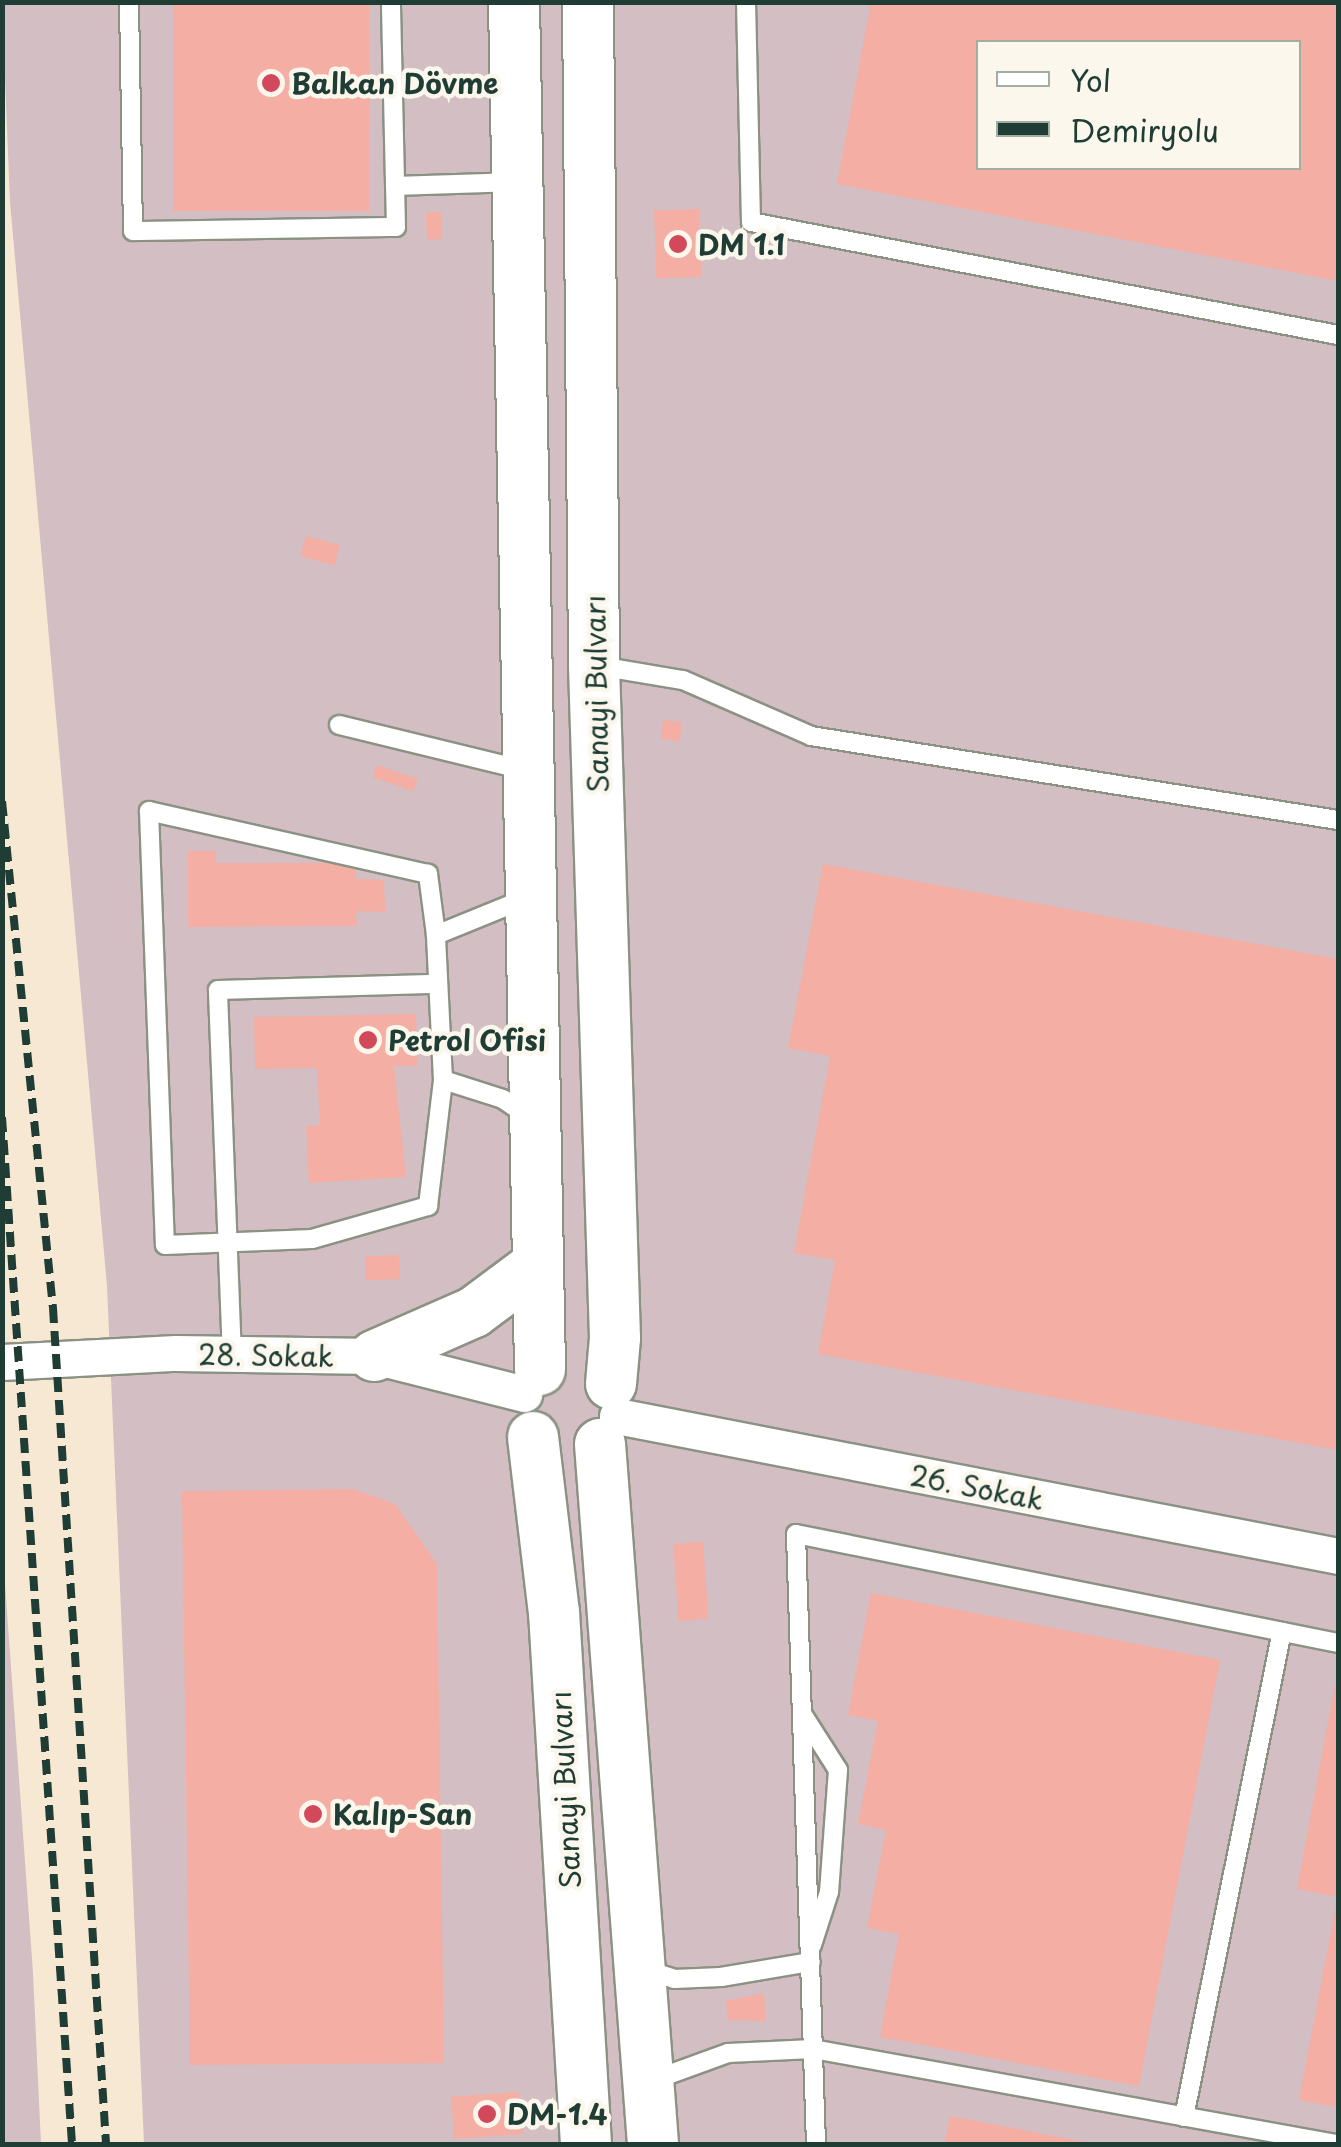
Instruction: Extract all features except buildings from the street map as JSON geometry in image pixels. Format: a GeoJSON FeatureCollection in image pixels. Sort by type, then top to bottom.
{"type":"FeatureCollection","features":[{"type":"Feature","properties":{"kind":"main road","name":"Sanayi Bulvarı"},"geometry":{"type":"LineString","coordinates":[[514,2],[536,1266],[533,1400],[554,1612],[586,2144]]}},
{"type":"Feature","properties":{"kind":"main road","name":"Sanayi Bulvarı"},"geometry":{"type":"LineString","coordinates":[[588,2],[594,666],[616,1338],[609,1415],[653,2144]]}},
{"type":"Feature","properties":{"kind":"main road"},"geometry":{"type":"LineString","coordinates":[[374,1356],[474,1312],[536,1266]]}},
{"type":"Feature","properties":{"kind":"main road"},"geometry":{"type":"LineString","coordinates":[[554,1362],[587,1362],[609,1415],[557,1453],[533,1400],[554,1362]]}},
{"type":"Feature","properties":{"kind":"street","name":"28. Sokak"},"geometry":{"type":"LineString","coordinates":[[2,1362],[176,1352],[232,1358],[374,1356],[533,1400]]}},
{"type":"Feature","properties":{"kind":"street","name":"26. Sokak"},"geometry":{"type":"LineString","coordinates":[[609,1415],[1338,1556]]}},
{"type":"Feature","properties":{"kind":"lane"},"geometry":{"type":"LineString","coordinates":[[129,2],[133,231],[396,227],[391,2]]}},
{"type":"Feature","properties":{"kind":"lane"},"geometry":{"type":"LineString","coordinates":[[746,2],[751,222],[1338,334]]}},
{"type":"Feature","properties":{"kind":"lane"},"geometry":{"type":"LineString","coordinates":[[395,186],[517,182]]}},
{"type":"Feature","properties":{"kind":"lane"},"geometry":{"type":"LineString","coordinates":[[594,666],[682,680],[811,736],[1338,820]]}},
{"type":"Feature","properties":{"kind":"lane"},"geometry":{"type":"LineString","coordinates":[[339,725],[528,771]]}},
{"type":"Feature","properties":{"kind":"lane"},"geometry":{"type":"LineString","coordinates":[[149,812],[428,874],[436,936],[443,1080],[428,1206],[312,1239],[165,1245],[149,812]]}},
{"type":"Feature","properties":{"kind":"lane"},"geometry":{"type":"LineString","coordinates":[[436,936],[530,897]]}},
{"type":"Feature","properties":{"kind":"lane"},"geometry":{"type":"LineString","coordinates":[[232,1358],[218,990],[438,984]]}},
{"type":"Feature","properties":{"kind":"lane"},"geometry":{"type":"LineString","coordinates":[[443,1080],[503,1099],[534,1120]]}},
{"type":"Feature","properties":{"kind":"lane"},"geometry":{"type":"LineString","coordinates":[[816,2144],[796,1534],[1338,1643]]}},
{"type":"Feature","properties":{"kind":"lane"},"geometry":{"type":"LineString","coordinates":[[1184,2117],[1282,1632]]}},
{"type":"Feature","properties":{"kind":"lane"},"geometry":{"type":"LineString","coordinates":[[802,1714],[838,1770],[825,1918],[810,1956]]}},
{"type":"Feature","properties":{"kind":"lane"},"geometry":{"type":"LineString","coordinates":[[640,1968],[674,1979],[721,1978],[810,1956]]}},
{"type":"Feature","properties":{"kind":"lane"},"geometry":{"type":"LineString","coordinates":[[648,2082],[728,2053],[813,2049],[1336,2144]]}},
{"type":"Feature","properties":{"kind":"shaded area"},"geometry":{"type":"Polygon","coordinates":[[[2,3],[1338,3],[1338,2144],[144,2144],[107,1286],[10,202],[2,3]]]}},
{"type":"Feature","properties":{"kind":"shaded area"},"geometry":{"type":"Polygon","coordinates":[[[2,1542],[33,1973],[41,2144],[3,2144],[2,1542]]]}},
{"type":"Feature","properties":{"kind":"railway"},"geometry":{"type":"LineString","coordinates":[[2,801],[53,1308],[106,2144]]}},
{"type":"Feature","properties":{"kind":"railway"},"geometry":{"type":"LineString","coordinates":[[2,1117],[72,2144]]}},
{"type":"Feature","properties":{"kind":"place","name":"Balkan Dövme"},"geometry":{"type":"Point","coordinates":[271,83]}},
{"type":"Feature","properties":{"kind":"place","name":"DM 1.1"},"geometry":{"type":"Point","coordinates":[678,244]}},
{"type":"Feature","properties":{"kind":"place","name":"Petrol Ofisi"},"geometry":{"type":"Point","coordinates":[368,1040]}},
{"type":"Feature","properties":{"kind":"place","name":"Kalıp-San"},"geometry":{"type":"Point","coordinates":[313,1814]}},
{"type":"Feature","properties":{"kind":"place","name":"DM-1.4"},"geometry":{"type":"Point","coordinates":[487,2114]}}]}
